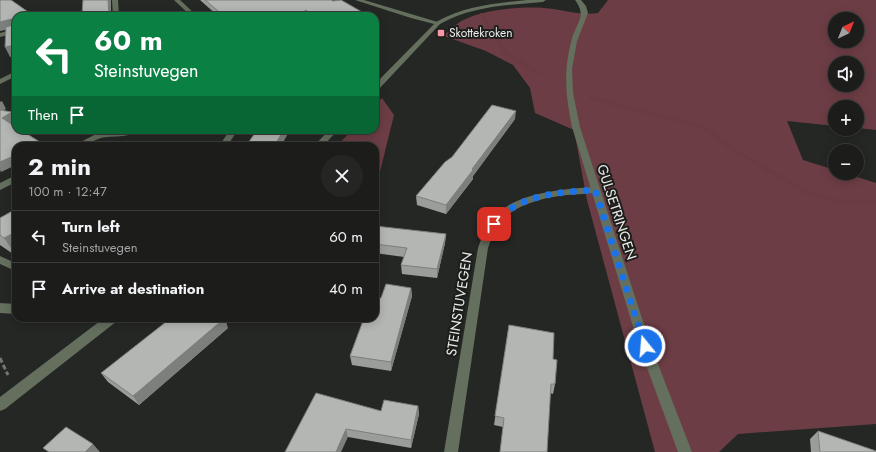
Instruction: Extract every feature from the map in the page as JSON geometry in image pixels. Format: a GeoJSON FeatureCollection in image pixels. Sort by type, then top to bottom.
{"type":"FeatureCollection","features":[{"type":"Feature","properties":{"kind":"street"},"geometry":{"type":"LineString","coordinates":[[115,0],[116,12]]}},
{"type":"Feature","properties":{"kind":"street"},"geometry":{"type":"LineString","coordinates":[[176,0],[190,12]]}},
{"type":"Feature","properties":{"kind":"street"},"geometry":{"type":"LineString","coordinates":[[358,0],[438,23]]}},
{"type":"Feature","properties":{"kind":"street"},"geometry":{"type":"LineString","coordinates":[[379,84],[438,23],[452,16],[475,8],[543,0]]}},
{"type":"Feature","properties":{"kind":"street","name":"GULSETRINGEN"},"geometry":{"type":"LineString","coordinates":[[578,0],[583,6],[585,13],[571,53],[568,69],[569,93],[576,127],[645,346],[685,452]]}},
{"type":"Feature","properties":{"kind":"street"},"geometry":{"type":"LineString","coordinates":[[0,35],[12,32]]}},
{"type":"Feature","properties":{"kind":"street"},"geometry":{"type":"LineString","coordinates":[[0,82],[12,75]]}},
{"type":"Feature","properties":{"kind":"street"},"geometry":{"type":"LineString","coordinates":[[86,142],[99,136],[116,134]]}},
{"type":"Feature","properties":{"kind":"street"},"geometry":{"type":"LineString","coordinates":[[322,142],[330,134]]}},
{"type":"Feature","properties":{"kind":"street"},"geometry":{"type":"LineString","coordinates":[[0,187],[12,180]]}},
{"type":"Feature","properties":{"kind":"street","name":"STEINSTUVEGEN"},"geometry":{"type":"LineString","coordinates":[[451,452],[483,248],[489,230],[499,217],[525,202],[544,195],[595,190]]}},
{"type":"Feature","properties":{"kind":"street"},"geometry":{"type":"LineString","coordinates":[[0,260],[12,265]]}},
{"type":"Feature","properties":{"kind":"street"},"geometry":{"type":"LineString","coordinates":[[0,308],[12,309]]}},
{"type":"Feature","properties":{"kind":"street"},"geometry":{"type":"LineString","coordinates":[[0,405],[108,322]]}},
{"type":"Feature","properties":{"kind":"path"},"geometry":{"type":"LineString","coordinates":[[0,358],[8,375]]}},
{"type":"Feature","properties":{"kind":"shaded area"},"geometry":{"type":"Polygon","coordinates":[[[608,0],[876,0],[876,130],[864,129],[864,100],[828,100],[828,125],[787,121],[803,160],[828,168],[828,180],[864,179],[876,183],[876,424],[738,434],[719,452],[655,452],[587,200],[574,130],[535,113],[530,88],[513,65],[486,51],[444,36],[453,27],[465,19],[487,12],[511,8],[551,9],[591,14],[598,13],[608,0]]]}},
{"type":"Feature","properties":{"kind":"shaded area"},"geometry":{"type":"Polygon","coordinates":[[[382,98],[394,115],[379,176],[379,142],[341,142],[348,134],[379,134],[379,101],[382,98]]]}},
{"type":"Feature","properties":{"kind":"building"},"geometry":{"type":"Polygon","coordinates":[[[0,0],[11,0],[28,12],[12,12],[12,19],[0,22],[0,0]]]}},
{"type":"Feature","properties":{"kind":"building"},"geometry":{"type":"Polygon","coordinates":[[[83,0],[108,0],[109,12],[82,12],[83,0]]]}},
{"type":"Feature","properties":{"kind":"building"},"geometry":{"type":"Polygon","coordinates":[[[205,0],[341,0],[362,12],[309,12],[305,10],[305,12],[219,12],[205,0]]]}},
{"type":"Feature","properties":{"kind":"building"},"geometry":{"type":"Polygon","coordinates":[[[12,25],[12,46],[5,47],[6,27],[12,25]]]}},
{"type":"Feature","properties":{"kind":"building"},"geometry":{"type":"Polygon","coordinates":[[[492,105],[516,111],[446,205],[416,196],[445,162],[452,157],[492,105]]]}},
{"type":"Feature","properties":{"kind":"building"},"geometry":{"type":"Polygon","coordinates":[[[0,110],[12,112],[2,118],[12,124],[12,134],[27,134],[40,142],[12,142],[12,157],[0,162],[0,110]]]}},
{"type":"Feature","properties":{"kind":"building"},"geometry":{"type":"Polygon","coordinates":[[[254,134],[282,134],[276,142],[249,142],[254,134]]]}},
{"type":"Feature","properties":{"kind":"building"},"geometry":{"type":"Polygon","coordinates":[[[12,211],[12,234],[4,238],[0,235],[0,218],[12,211]]]}},
{"type":"Feature","properties":{"kind":"building"},"geometry":{"type":"Polygon","coordinates":[[[379,226],[446,234],[437,269],[401,265],[407,248],[379,244],[379,226]]]}},
{"type":"Feature","properties":{"kind":"building"},"geometry":{"type":"Polygon","coordinates":[[[386,284],[411,288],[391,362],[350,356],[363,322],[379,322],[379,298],[381,298],[386,284]]]}},
{"type":"Feature","properties":{"kind":"building"},"geometry":{"type":"Polygon","coordinates":[[[166,322],[220,322],[133,396],[101,373],[166,322]]]}},
{"type":"Feature","properties":{"kind":"building"},"geometry":{"type":"Polygon","coordinates":[[[509,325],[554,333],[553,359],[557,360],[555,384],[551,384],[547,452],[500,452],[504,418],[495,416],[509,325]]]}},
{"type":"Feature","properties":{"kind":"building"},"geometry":{"type":"Polygon","coordinates":[[[316,393],[381,411],[384,400],[418,406],[411,440],[346,429],[336,452],[285,452],[316,393]]]}},
{"type":"Feature","properties":{"kind":"building"},"geometry":{"type":"Polygon","coordinates":[[[66,427],[93,444],[85,452],[49,452],[43,448],[66,427]]]}},
{"type":"Feature","properties":{"kind":"building"},"geometry":{"type":"Polygon","coordinates":[[[818,431],[876,451],[876,452],[820,452],[818,431]]]}},
{"type":"Feature","properties":{"kind":"waterway"},"geometry":{"type":"LineString","coordinates":[[482,14],[506,53],[539,74]]}},
{"type":"Feature","properties":{"kind":"waterway"},"geometry":{"type":"LineString","coordinates":[[591,98],[704,127],[735,151],[808,193],[837,201],[876,202]]}},
{"type":"Feature","properties":{"kind":"place","name":"Skottekroken"},"geometry":{"type":"Point","coordinates":[441,33]}},
{"type":"Feature","properties":{"kind":"route"},"geometry":{"type":"LineString","coordinates":[[494,224],[499,217],[511,209],[544,195],[595,190],[645,346]]}}]}
